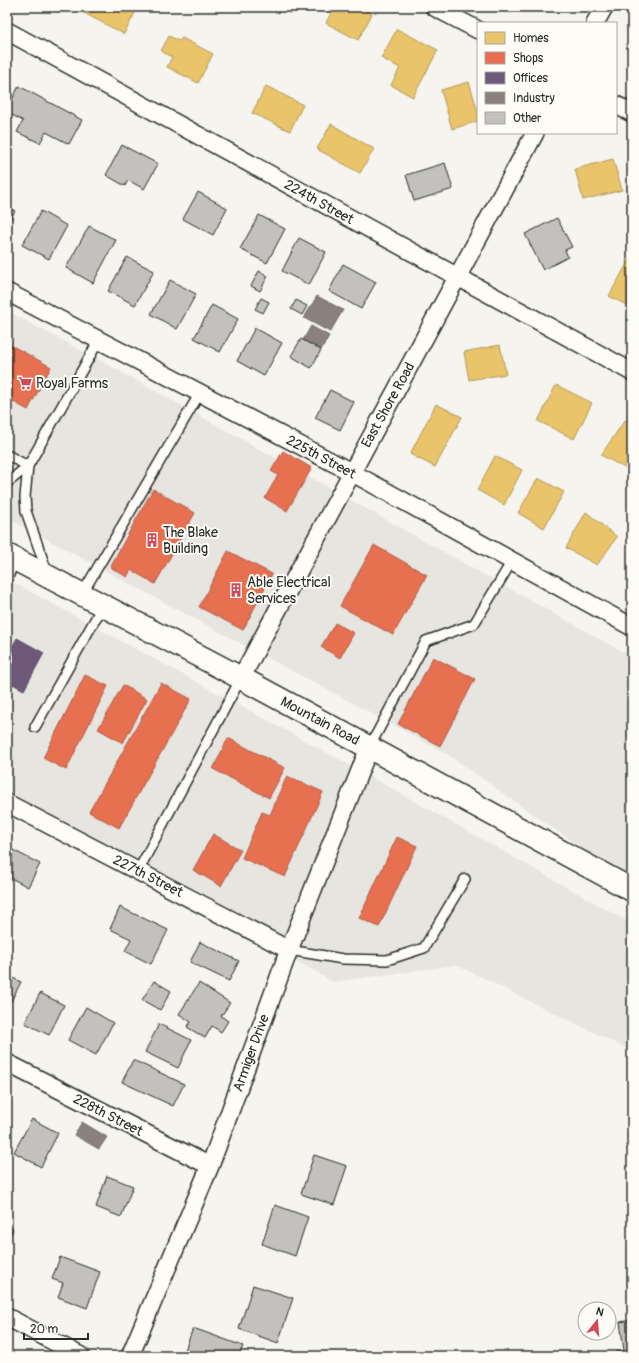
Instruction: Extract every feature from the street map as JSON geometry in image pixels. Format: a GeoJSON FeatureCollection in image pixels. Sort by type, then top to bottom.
{"type":"FeatureCollection","features":[{"type":"Feature","properties":{"kind":"main road","name":"Mountain Road"},"geometry":{"type":"LineString","coordinates":[[11,557],[102,607],[241,678],[632,890]]}},
{"type":"Feature","properties":{"kind":"street"},"geometry":{"type":"LineString","coordinates":[[434,7],[477,29]]}},
{"type":"Feature","properties":{"kind":"street"},"geometry":{"type":"LineString","coordinates":[[596,22],[604,7]]}},
{"type":"Feature","properties":{"kind":"street","name":"224th Street"},"geometry":{"type":"LineString","coordinates":[[7,31],[457,278],[632,372]]}},
{"type":"Feature","properties":{"kind":"street"},"geometry":{"type":"LineString","coordinates":[[617,106],[632,113]]}},
{"type":"Feature","properties":{"kind":"street","name":"East Shore Road"},"geometry":{"type":"LineString","coordinates":[[241,678],[534,134]]}},
{"type":"Feature","properties":{"kind":"street","name":"225th Street"},"geometry":{"type":"LineString","coordinates":[[7,292],[351,472],[632,627]]}},
{"type":"Feature","properties":{"kind":"street","name":"Armiger Drive"},"geometry":{"type":"LineString","coordinates":[[130,1356],[210,1166],[289,950],[369,748]]}},
{"type":"Feature","properties":{"kind":"street","name":"227th Street"},"geometry":{"type":"LineString","coordinates":[[7,803],[289,950]]}},
{"type":"Feature","properties":{"kind":"street","name":"228th Street"},"geometry":{"type":"LineString","coordinates":[[7,1063],[210,1166]]}},
{"type":"Feature","properties":{"kind":"street"},"geometry":{"type":"LineString","coordinates":[[7,1317],[81,1356]]}},
{"type":"Feature","properties":{"kind":"lane"},"geometry":{"type":"LineString","coordinates":[[7,482],[28,466],[99,340]]}},
{"type":"Feature","properties":{"kind":"lane"},"geometry":{"type":"LineString","coordinates":[[81,595],[200,393]]}},
{"type":"Feature","properties":{"kind":"lane"},"geometry":{"type":"LineString","coordinates":[[7,455],[28,466]]}},
{"type":"Feature","properties":{"kind":"lane"},"geometry":{"type":"LineString","coordinates":[[28,466],[25,497],[26,511],[49,578]]}},
{"type":"Feature","properties":{"kind":"lane"},"geometry":{"type":"LineString","coordinates":[[7,580],[11,557]]}},
{"type":"Feature","properties":{"kind":"lane"},"geometry":{"type":"LineString","coordinates":[[369,748],[426,641],[474,624],[512,561]]}},
{"type":"Feature","properties":{"kind":"lane"},"geometry":{"type":"LineString","coordinates":[[35,727],[102,607]]}},
{"type":"Feature","properties":{"kind":"lane"},"geometry":{"type":"LineString","coordinates":[[138,871],[241,678]]}},
{"type":"Feature","properties":{"kind":"lane"},"geometry":{"type":"LineString","coordinates":[[289,950],[343,959],[387,960],[424,948],[465,879]]}},
{"type":"Feature","properties":{"kind":"shaded area"},"geometry":{"type":"Polygon","coordinates":[[[7,311],[107,364],[632,657],[632,883],[447,754],[7,518],[7,311]]]}},
{"type":"Feature","properties":{"kind":"shaded area"},"geometry":{"type":"Polygon","coordinates":[[[7,579],[375,779],[632,924],[632,1051],[456,965],[333,982],[7,793],[7,579]]]}},
{"type":"Feature","properties":{"kind":"building: Homes"},"geometry":{"type":"Polygon","coordinates":[[[85,7],[138,7],[124,34],[82,12],[85,7]]]}},
{"type":"Feature","properties":{"kind":"building: Homes"},"geometry":{"type":"Polygon","coordinates":[[[279,7],[296,7],[292,14],[279,7]]]}},
{"type":"Feature","properties":{"kind":"building: Homes"},"geometry":{"type":"Polygon","coordinates":[[[334,7],[360,7],[372,14],[358,40],[326,23],[334,7]]]}},
{"type":"Feature","properties":{"kind":"building: Homes"},"geometry":{"type":"Polygon","coordinates":[[[397,29],[438,50],[413,97],[391,85],[400,68],[381,58],[397,29]]]}},
{"type":"Feature","properties":{"kind":"building: Homes"},"geometry":{"type":"Polygon","coordinates":[[[169,36],[179,41],[182,38],[213,54],[198,83],[167,67],[172,57],[161,51],[169,36]]]}},
{"type":"Feature","properties":{"kind":"building: Homes"},"geometry":{"type":"Polygon","coordinates":[[[469,82],[477,109],[477,121],[452,129],[441,90],[469,82]]]}},
{"type":"Feature","properties":{"kind":"building: Homes"},"geometry":{"type":"Polygon","coordinates":[[[266,86],[303,105],[290,131],[252,113],[266,86]]]}},
{"type":"Feature","properties":{"kind":"building: Homes"},"geometry":{"type":"Polygon","coordinates":[[[331,124],[374,149],[360,173],[317,149],[331,124]]]}},
{"type":"Feature","properties":{"kind":"building: Homes"},"geometry":{"type":"Polygon","coordinates":[[[613,159],[622,190],[583,200],[575,169],[613,159]]]}},
{"type":"Feature","properties":{"kind":"building: Homes"},"geometry":{"type":"Polygon","coordinates":[[[632,196],[632,207],[627,204],[632,196]]]}},
{"type":"Feature","properties":{"kind":"building: Homes"},"geometry":{"type":"Polygon","coordinates":[[[631,257],[632,258],[632,308],[609,296],[631,257]]]}},
{"type":"Feature","properties":{"kind":"building: Homes"},"geometry":{"type":"Polygon","coordinates":[[[500,345],[506,374],[469,380],[464,352],[500,345]]]}},
{"type":"Feature","properties":{"kind":"building: Homes"},"geometry":{"type":"Polygon","coordinates":[[[556,385],[592,403],[574,439],[538,421],[556,385]]]}},
{"type":"Feature","properties":{"kind":"building: Homes"},"geometry":{"type":"Polygon","coordinates":[[[436,404],[462,417],[435,467],[410,454],[436,404]]]}},
{"type":"Feature","properties":{"kind":"building: Homes"},"geometry":{"type":"Polygon","coordinates":[[[625,420],[632,423],[632,472],[601,455],[625,420]]]}},
{"type":"Feature","properties":{"kind":"building: Homes"},"geometry":{"type":"Polygon","coordinates":[[[495,456],[522,470],[504,505],[477,490],[495,456]]]}},
{"type":"Feature","properties":{"kind":"building: Homes"},"geometry":{"type":"Polygon","coordinates":[[[538,478],[564,492],[544,528],[518,513],[538,478]]]}},
{"type":"Feature","properties":{"kind":"building: Homes"},"geometry":{"type":"Polygon","coordinates":[[[586,512],[617,537],[597,565],[566,548],[586,512]]]}},
{"type":"Feature","properties":{"kind":"building: Shops","name":"Royal Farms"},"geometry":{"type":"Polygon","coordinates":[[[7,343],[51,367],[28,410],[8,399],[7,401],[7,343]]]}},
{"type":"Feature","properties":{"kind":"building: Shops"},"geometry":{"type":"Polygon","coordinates":[[[283,451],[312,468],[287,511],[265,498],[278,475],[271,471],[283,451]]]}},
{"type":"Feature","properties":{"kind":"building: Shops","name":"The Blake Building"},"geometry":{"type":"Polygon","coordinates":[[[153,489],[195,513],[155,584],[131,570],[127,577],[110,567],[153,489]]]}},
{"type":"Feature","properties":{"kind":"building: Shops"},"geometry":{"type":"Polygon","coordinates":[[[374,545],[427,575],[393,635],[340,606],[374,545]]]}},
{"type":"Feature","properties":{"kind":"building: Shops","name":"Able Electrical Services"},"geometry":{"type":"Polygon","coordinates":[[[228,551],[272,574],[243,630],[199,607],[228,551]]]}},
{"type":"Feature","properties":{"kind":"building: Shops"},"geometry":{"type":"Polygon","coordinates":[[[335,623],[354,633],[340,658],[321,647],[335,623]]]}},
{"type":"Feature","properties":{"kind":"building: Shops"},"geometry":{"type":"Polygon","coordinates":[[[433,657],[475,679],[440,746],[398,724],[433,657]]]}},
{"type":"Feature","properties":{"kind":"building: Shops"},"geometry":{"type":"Polygon","coordinates":[[[85,675],[108,686],[66,770],[43,758],[85,675]]]}},
{"type":"Feature","properties":{"kind":"building: Shops"},"geometry":{"type":"Polygon","coordinates":[[[161,683],[191,699],[119,828],[89,812],[161,683]]]}},
{"type":"Feature","properties":{"kind":"building: Shops"},"geometry":{"type":"Polygon","coordinates":[[[123,685],[147,699],[123,743],[98,729],[123,685]]]}},
{"type":"Feature","properties":{"kind":"building: Shops"},"geometry":{"type":"Polygon","coordinates":[[[228,738],[285,768],[269,798],[213,769],[228,738]]]}},
{"type":"Feature","properties":{"kind":"building: Shops"},"geometry":{"type":"Polygon","coordinates":[[[287,776],[323,792],[285,877],[242,858],[262,812],[270,815],[287,776]]]}},
{"type":"Feature","properties":{"kind":"building: Shops"},"geometry":{"type":"Polygon","coordinates":[[[213,834],[241,850],[221,886],[193,870],[213,834]]]}},
{"type":"Feature","properties":{"kind":"building: Shops"},"geometry":{"type":"Polygon","coordinates":[[[397,837],[417,846],[379,927],[359,918],[397,837]]]}},
{"type":"Feature","properties":{"kind":"building: Offices"},"geometry":{"type":"Polygon","coordinates":[[[17,638],[44,653],[24,690],[7,681],[7,657],[17,638]]]}},
{"type":"Feature","properties":{"kind":"building: Industry"},"geometry":{"type":"Polygon","coordinates":[[[317,296],[343,310],[330,332],[304,318],[317,296]]]}},
{"type":"Feature","properties":{"kind":"building: Industry"},"geometry":{"type":"Polygon","coordinates":[[[311,326],[329,336],[321,350],[303,340],[311,326]]]}},
{"type":"Feature","properties":{"kind":"building: Industry"},"geometry":{"type":"Polygon","coordinates":[[[82,1122],[107,1137],[99,1149],[74,1135],[82,1122]]]}},
{"type":"Feature","properties":{"kind":"building: Other"},"geometry":{"type":"Polygon","coordinates":[[[19,86],[82,120],[69,144],[46,132],[40,143],[17,132],[23,121],[7,112],[7,109],[19,86]]]}},
{"type":"Feature","properties":{"kind":"building: Other"},"geometry":{"type":"Polygon","coordinates":[[[122,145],[158,164],[144,189],[128,180],[125,186],[106,175],[122,145]]]}},
{"type":"Feature","properties":{"kind":"building: Other"},"geometry":{"type":"Polygon","coordinates":[[[445,163],[453,189],[414,201],[406,175],[445,163]]]}},
{"type":"Feature","properties":{"kind":"building: Other"},"geometry":{"type":"Polygon","coordinates":[[[198,192],[227,208],[213,235],[183,219],[198,192]]]}},
{"type":"Feature","properties":{"kind":"building: Other"},"geometry":{"type":"Polygon","coordinates":[[[7,207],[15,211],[7,226],[7,207]]]}},
{"type":"Feature","properties":{"kind":"building: Other"},"geometry":{"type":"Polygon","coordinates":[[[41,211],[67,226],[49,259],[22,245],[41,211]]]}},
{"type":"Feature","properties":{"kind":"building: Other"},"geometry":{"type":"Polygon","coordinates":[[[259,215],[285,229],[267,263],[240,249],[259,215]]]}},
{"type":"Feature","properties":{"kind":"building: Other"},"geometry":{"type":"Polygon","coordinates":[[[557,218],[572,247],[565,250],[568,257],[543,270],[525,234],[557,218]]]}},
{"type":"Feature","properties":{"kind":"building: Other"},"geometry":{"type":"Polygon","coordinates":[[[89,226],[116,240],[93,283],[66,268],[89,226]]]}},
{"type":"Feature","properties":{"kind":"building: Other"},"geometry":{"type":"Polygon","coordinates":[[[299,238],[326,252],[309,285],[282,271],[299,238]]]}},
{"type":"Feature","properties":{"kind":"building: Other"},"geometry":{"type":"Polygon","coordinates":[[[127,257],[154,271],[135,305],[108,291],[127,257]]]}},
{"type":"Feature","properties":{"kind":"building: Other"},"geometry":{"type":"Polygon","coordinates":[[[343,264],[376,282],[361,309],[329,291],[343,264]]]}},
{"type":"Feature","properties":{"kind":"building: Other"},"geometry":{"type":"Polygon","coordinates":[[[259,271],[268,276],[260,291],[251,286],[259,271]]]}},
{"type":"Feature","properties":{"kind":"building: Other"},"geometry":{"type":"Polygon","coordinates":[[[170,280],[196,294],[177,329],[151,314],[170,280]]]}},
{"type":"Feature","properties":{"kind":"building: Other"},"geometry":{"type":"Polygon","coordinates":[[[261,298],[269,302],[263,313],[255,309],[261,298]]]}},
{"type":"Feature","properties":{"kind":"building: Other"},"geometry":{"type":"Polygon","coordinates":[[[296,300],[307,306],[302,315],[291,309],[296,300]]]}},
{"type":"Feature","properties":{"kind":"building: Other"},"geometry":{"type":"Polygon","coordinates":[[[212,305],[238,319],[220,352],[194,338],[212,305]]]}},
{"type":"Feature","properties":{"kind":"building: Other"},"geometry":{"type":"Polygon","coordinates":[[[255,328],[282,343],[264,376],[237,361],[255,328]]]}},
{"type":"Feature","properties":{"kind":"building: Other"},"geometry":{"type":"Polygon","coordinates":[[[301,339],[321,350],[311,368],[291,356],[301,339]]]}},
{"type":"Feature","properties":{"kind":"building: Other"},"geometry":{"type":"Polygon","coordinates":[[[330,390],[354,402],[340,430],[315,418],[330,390]]]}},
{"type":"Feature","properties":{"kind":"building: Other"},"geometry":{"type":"Polygon","coordinates":[[[7,847],[40,864],[28,887],[11,878],[7,885],[7,847]]]}},
{"type":"Feature","properties":{"kind":"building: Other"},"geometry":{"type":"Polygon","coordinates":[[[120,907],[168,930],[151,964],[125,951],[131,939],[110,929],[120,907]]]}},
{"type":"Feature","properties":{"kind":"building: Other"},"geometry":{"type":"Polygon","coordinates":[[[200,942],[239,961],[229,981],[190,962],[200,942]]]}},
{"type":"Feature","properties":{"kind":"building: Other"},"geometry":{"type":"Polygon","coordinates":[[[7,975],[21,982],[7,1009],[7,975]]]}},
{"type":"Feature","properties":{"kind":"building: Other"},"geometry":{"type":"Polygon","coordinates":[[[154,981],[171,991],[160,1010],[142,1000],[154,981]]]}},
{"type":"Feature","properties":{"kind":"building: Other"},"geometry":{"type":"Polygon","coordinates":[[[199,983],[230,1003],[221,1016],[228,1021],[221,1032],[212,1026],[205,1038],[187,1027],[191,1022],[179,1014],[199,983]]]}},
{"type":"Feature","properties":{"kind":"building: Other"},"geometry":{"type":"Polygon","coordinates":[[[40,993],[64,1005],[49,1035],[25,1023],[40,993]]]}},
{"type":"Feature","properties":{"kind":"building: Other"},"geometry":{"type":"Polygon","coordinates":[[[86,1007],[113,1023],[96,1055],[68,1040],[86,1007]]]}},
{"type":"Feature","properties":{"kind":"building: Other"},"geometry":{"type":"Polygon","coordinates":[[[159,1024],[191,1040],[178,1068],[145,1052],[159,1024]]]}},
{"type":"Feature","properties":{"kind":"building: Other"},"geometry":{"type":"Polygon","coordinates":[[[133,1060],[184,1084],[173,1106],[122,1082],[133,1060]]]}},
{"type":"Feature","properties":{"kind":"building: Other"},"geometry":{"type":"Polygon","coordinates":[[[32,1119],[58,1133],[41,1167],[14,1152],[32,1119]]]}},
{"type":"Feature","properties":{"kind":"building: Other"},"geometry":{"type":"Polygon","coordinates":[[[314,1155],[347,1166],[334,1205],[301,1194],[314,1155]]]}},
{"type":"Feature","properties":{"kind":"building: Other"},"geometry":{"type":"Polygon","coordinates":[[[107,1176],[133,1186],[121,1217],[96,1207],[107,1176]]]}},
{"type":"Feature","properties":{"kind":"building: Other"},"geometry":{"type":"Polygon","coordinates":[[[275,1205],[308,1217],[295,1256],[262,1244],[275,1205]]]}},
{"type":"Feature","properties":{"kind":"building: Other"},"geometry":{"type":"Polygon","coordinates":[[[7,1227],[13,1229],[7,1243],[7,1227]]]}},
{"type":"Feature","properties":{"kind":"building: Other"},"geometry":{"type":"Polygon","coordinates":[[[60,1257],[100,1272],[87,1308],[58,1297],[63,1283],[52,1279],[60,1257]]]}},
{"type":"Feature","properties":{"kind":"building: Other"},"geometry":{"type":"Polygon","coordinates":[[[253,1285],[293,1298],[278,1343],[239,1329],[253,1285]]]}},
{"type":"Feature","properties":{"kind":"building: Other"},"geometry":{"type":"Polygon","coordinates":[[[632,1320],[632,1356],[616,1356],[615,1352],[624,1351],[620,1322],[632,1320]]]}},
{"type":"Feature","properties":{"kind":"building: Other"},"geometry":{"type":"Polygon","coordinates":[[[193,1328],[243,1346],[239,1356],[183,1356],[193,1328]]]}},
{"type":"Feature","properties":{"kind":"place","name":"Royal Farms"},"geometry":{"type":"Point","coordinates":[25,383]}},
{"type":"Feature","properties":{"kind":"place","name":"The Blake Building"},"geometry":{"type":"Point","coordinates":[152,540]}},
{"type":"Feature","properties":{"kind":"place","name":"Able Electrical Services"},"geometry":{"type":"Point","coordinates":[236,590]}}]}
